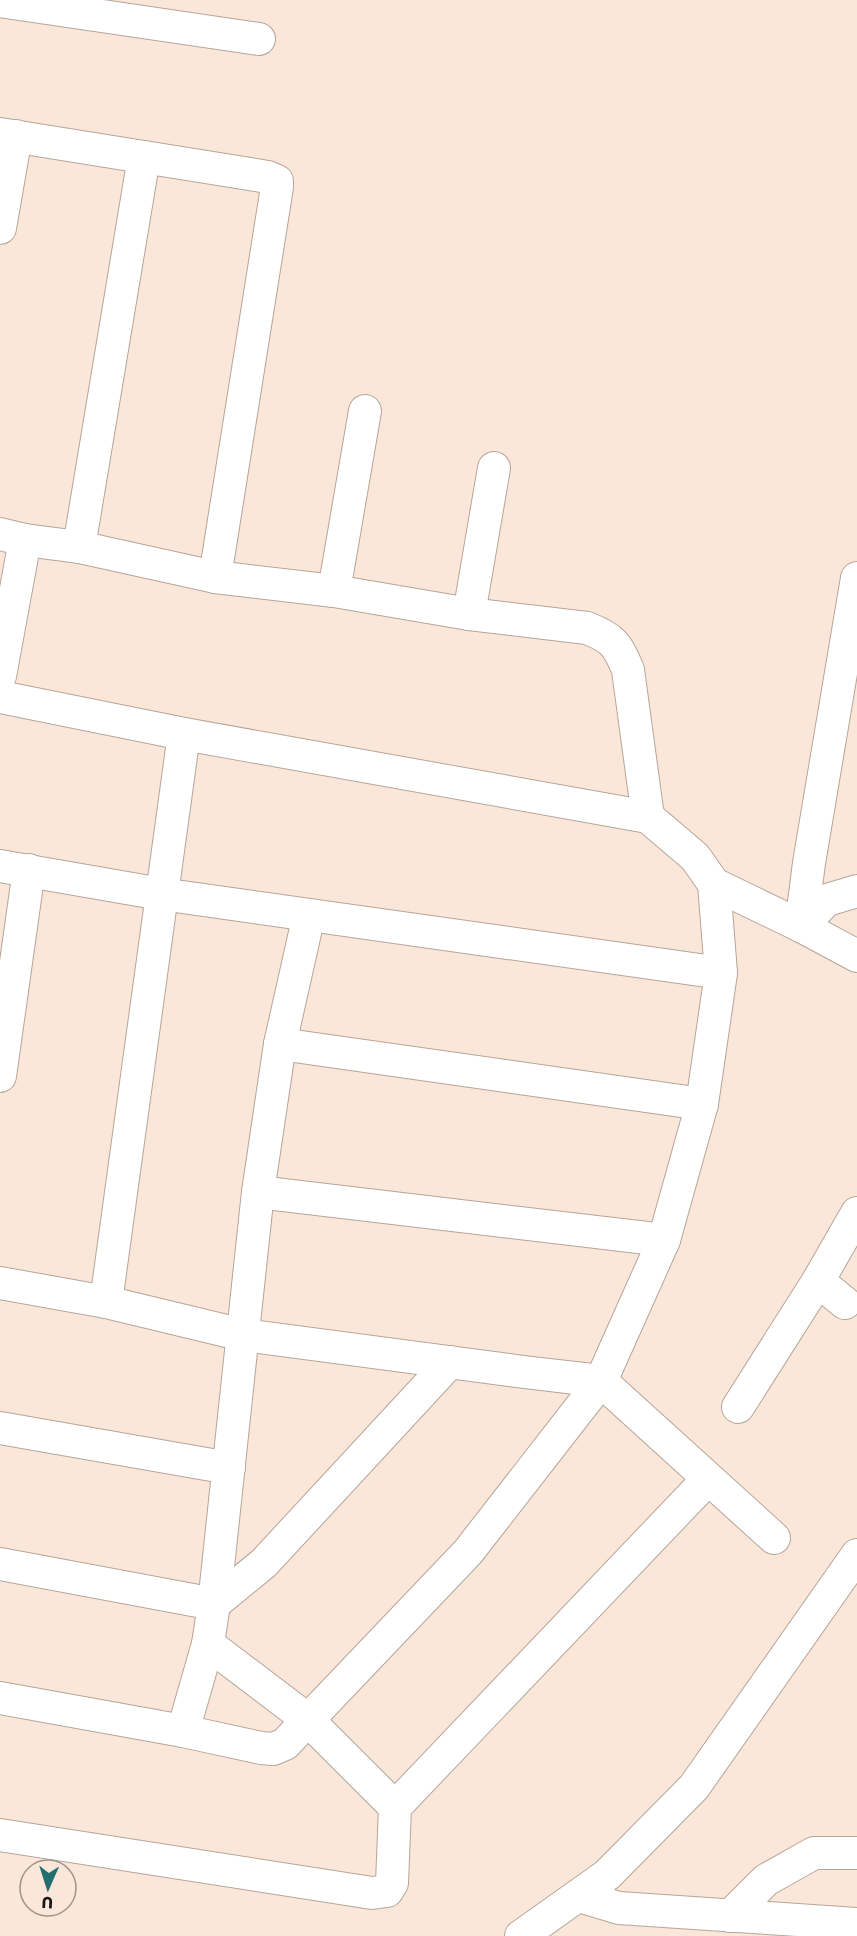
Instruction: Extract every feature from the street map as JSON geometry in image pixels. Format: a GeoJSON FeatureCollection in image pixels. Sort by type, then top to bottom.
{"type":"FeatureCollection","features":[{"type":"Feature","properties":{"kind":"street"},"geometry":{"type":"LineString","coordinates":[[0,1],[259,39]]}},
{"type":"Feature","properties":{"kind":"street"},"geometry":{"type":"LineString","coordinates":[[0,228],[8,135],[268,177],[277,182],[215,577]]}},
{"type":"Feature","properties":{"kind":"street"},"geometry":{"type":"LineString","coordinates":[[79,547],[144,157]]}},
{"type":"Feature","properties":{"kind":"street"},"geometry":{"type":"LineString","coordinates":[[334,591],[365,411]]}},
{"type":"Feature","properties":{"kind":"street"},"geometry":{"type":"LineString","coordinates":[[469,615],[494,468]]}},
{"type":"Feature","properties":{"kind":"street"},"geometry":{"type":"LineString","coordinates":[[0,676],[12,537],[79,547],[215,577],[334,591],[469,615],[587,628],[604,635],[620,650],[628,670],[648,817]]}},
{"type":"Feature","properties":{"kind":"street"},"geometry":{"type":"LineString","coordinates":[[801,926],[809,863],[857,578]]}},
{"type":"Feature","properties":{"kind":"street"},"geometry":{"type":"LineString","coordinates":[[0,697],[184,735],[648,817],[695,857],[714,884],[857,956]]}},
{"type":"Feature","properties":{"kind":"street"},"geometry":{"type":"LineString","coordinates":[[106,1302],[184,735]]}},
{"type":"Feature","properties":{"kind":"street"},"geometry":{"type":"LineString","coordinates":[[0,1076],[14,868],[161,894],[721,973]]}},
{"type":"Feature","properties":{"kind":"street"},"geometry":{"type":"LineString","coordinates":[[0,1698],[273,1749],[285,1744],[468,1552],[601,1381],[664,1240],[702,1104],[721,973],[714,884]]}},
{"type":"Feature","properties":{"kind":"street"},"geometry":{"type":"LineString","coordinates":[[801,926],[827,900],[857,891]]}},
{"type":"Feature","properties":{"kind":"street"},"geometry":{"type":"LineString","coordinates":[[183,1731],[208,1644],[258,1192],[280,1044],[309,915]]}},
{"type":"Feature","properties":{"kind":"street"},"geometry":{"type":"LineString","coordinates":[[280,1044],[702,1104]]}},
{"type":"Feature","properties":{"kind":"street"},"geometry":{"type":"LineString","coordinates":[[258,1192],[664,1240]]}},
{"type":"Feature","properties":{"kind":"street"},"geometry":{"type":"LineString","coordinates":[[738,1407],[818,1281],[857,1213]]}},
{"type":"Feature","properties":{"kind":"street"},"geometry":{"type":"LineString","coordinates":[[818,1281],[845,1303]]}},
{"type":"Feature","properties":{"kind":"street"},"geometry":{"type":"LineString","coordinates":[[0,1283],[106,1302],[243,1335],[601,1381],[774,1538]]}},
{"type":"Feature","properties":{"kind":"street"},"geometry":{"type":"LineString","coordinates":[[0,1564],[214,1604],[264,1563],[450,1362]]}},
{"type":"Feature","properties":{"kind":"street"},"geometry":{"type":"LineString","coordinates":[[0,1428],[229,1468]]}},
{"type":"Feature","properties":{"kind":"street"},"geometry":{"type":"LineString","coordinates":[[0,1835],[372,1893],[387,1892],[392,1883],[395,1807],[708,1479]]}},
{"type":"Feature","properties":{"kind":"street"},"geometry":{"type":"LineString","coordinates":[[521,1936],[607,1875],[694,1787],[857,1555]]}},
{"type":"Feature","properties":{"kind":"street"},"geometry":{"type":"LineString","coordinates":[[208,1644],[308,1720],[395,1807]]}},
{"type":"Feature","properties":{"kind":"street"},"geometry":{"type":"LineString","coordinates":[[730,1916],[766,1880],[814,1853],[857,1853]]}},
{"type":"Feature","properties":{"kind":"street"},"geometry":{"type":"LineString","coordinates":[[579,1896],[618,1908],[730,1916],[823,1929],[857,1924]]}}]}
